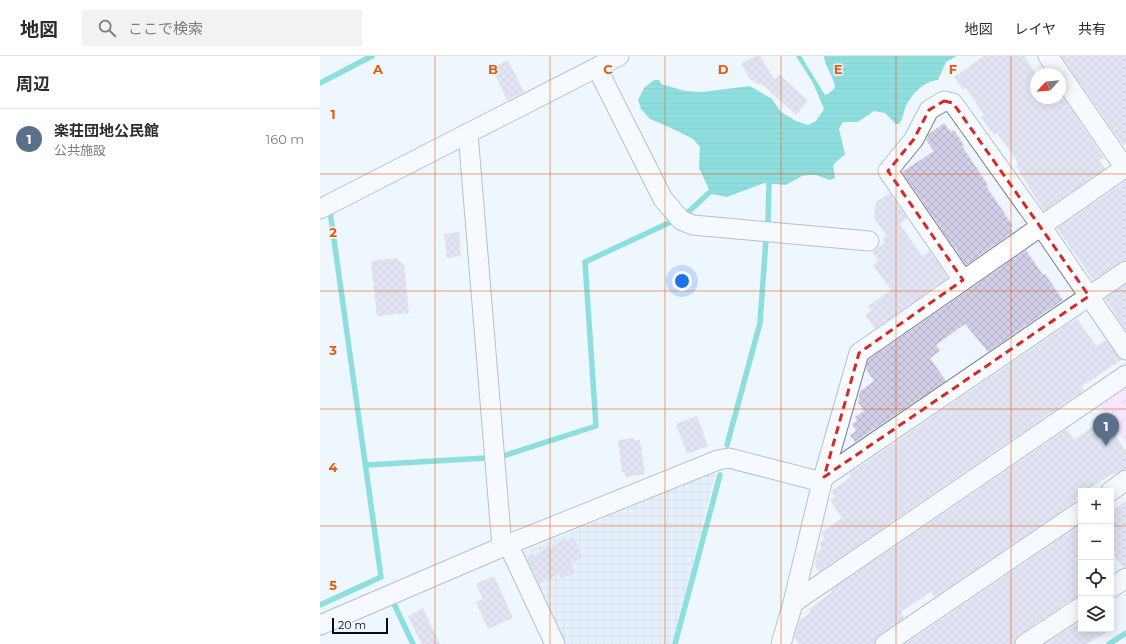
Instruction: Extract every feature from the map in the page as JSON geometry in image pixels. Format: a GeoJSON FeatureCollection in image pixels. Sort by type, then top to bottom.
{"type":"FeatureCollection","features":[{"type":"Feature","properties":{"kind":"street"},"geometry":{"type":"LineString","coordinates":[[781,644],[793,603],[823,479],[858,353],[1126,168],[1048,56]]}},
{"type":"Feature","properties":{"kind":"street"},"geometry":{"type":"LineString","coordinates":[[320,209],[616,57]]}},
{"type":"Feature","properties":{"kind":"street"},"geometry":{"type":"LineString","coordinates":[[597,68],[662,199],[682,220],[693,225],[869,240]]}},
{"type":"Feature","properties":{"kind":"street"},"geometry":{"type":"LineString","coordinates":[[963,280],[888,171],[914,138],[930,110],[944,101],[953,103],[1041,226],[1126,350]]}},
{"type":"Feature","properties":{"kind":"street"},"geometry":{"type":"LineString","coordinates":[[468,133],[505,546],[555,644]]}},
{"type":"Feature","properties":{"kind":"street"},"geometry":{"type":"LineString","coordinates":[[320,625],[505,546],[718,460],[730,458],[823,479],[1126,271]]}},
{"type":"Feature","properties":{"kind":"street"},"geometry":{"type":"LineString","coordinates":[[793,603],[1126,375]]}},
{"type":"Feature","properties":{"kind":"street"},"geometry":{"type":"LineString","coordinates":[[1114,488],[1126,480]]}},
{"type":"Feature","properties":{"kind":"street"},"geometry":{"type":"LineString","coordinates":[[885,644],[1078,513]]}},
{"type":"Feature","properties":{"kind":"street"},"geometry":{"type":"LineString","coordinates":[[1114,586],[1126,578]]}},
{"type":"Feature","properties":{"kind":"street"},"geometry":{"type":"LineString","coordinates":[[1025,644],[1078,609]]}},
{"type":"Feature","properties":{"kind":"highlighted area"},"geometry":{"type":"Polygon","coordinates":[[[944,101],[953,103],[1089,296],[824,477],[859,353],[963,280],[888,171],[914,139],[929,110],[944,101]]]}},
{"type":"Feature","properties":{"kind":"shaded area"},"geometry":{"type":"Polygon","coordinates":[[[796,56],[801,56],[825,95],[835,88],[824,56],[957,56],[946,62],[938,80],[928,83],[915,93],[906,106],[902,120],[899,124],[896,124],[885,113],[874,111],[858,122],[843,122],[839,129],[845,154],[833,165],[835,178],[830,180],[816,175],[802,176],[786,185],[764,183],[727,197],[711,194],[699,168],[700,147],[693,139],[650,119],[641,109],[638,100],[644,88],[654,80],[659,80],[661,84],[685,91],[702,92],[750,86],[772,99],[781,112],[796,121],[808,125],[816,121],[824,109],[813,83],[796,56]]]}},
{"type":"Feature","properties":{"kind":"shaded area"},"geometry":{"type":"Polygon","coordinates":[[[716,471],[673,644],[559,644],[518,554],[716,471]]]}},
{"type":"Feature","properties":{"kind":"green space"},"geometry":{"type":"Polygon","coordinates":[[[1126,384],[1126,442],[1098,403],[1126,384]]]}},
{"type":"Feature","properties":{"kind":"building"},"geometry":{"type":"Polygon","coordinates":[[[755,56],[760,56],[774,79],[780,75],[808,101],[796,115],[761,83],[759,85],[750,79],[741,64],[755,56]]]}},
{"type":"Feature","properties":{"kind":"building"},"geometry":{"type":"Polygon","coordinates":[[[984,56],[1024,56],[1032,68],[1030,68],[1030,104],[1066,104],[1066,101],[1104,158],[1099,161],[1105,169],[1044,211],[1016,166],[1019,164],[997,133],[994,135],[981,117],[984,115],[966,88],[963,90],[954,77],[984,56]]]}},
{"type":"Feature","properties":{"kind":"building"},"geometry":{"type":"Polygon","coordinates":[[[1061,56],[1126,56],[1126,143],[1123,145],[1061,56]]]}},
{"type":"Feature","properties":{"kind":"building"},"geometry":{"type":"Polygon","coordinates":[[[508,60],[524,92],[507,100],[492,68],[508,60]]]}},
{"type":"Feature","properties":{"kind":"building"},"geometry":{"type":"Polygon","coordinates":[[[944,123],[951,132],[954,130],[964,145],[962,146],[988,185],[986,186],[1013,226],[1010,228],[1013,232],[966,265],[902,172],[934,151],[926,140],[929,134],[944,123]]]}},
{"type":"Feature","properties":{"kind":"building"},"geometry":{"type":"Polygon","coordinates":[[[1126,181],[1126,260],[1120,262],[1093,280],[1057,228],[1126,181]]]}},
{"type":"Feature","properties":{"kind":"building"},"geometry":{"type":"Polygon","coordinates":[[[890,193],[907,218],[900,224],[922,256],[930,251],[948,278],[875,329],[865,315],[871,311],[868,306],[891,290],[873,265],[879,261],[872,252],[885,243],[882,239],[887,236],[874,218],[876,202],[890,193]]]}},
{"type":"Feature","properties":{"kind":"building"},"geometry":{"type":"Polygon","coordinates":[[[459,232],[461,256],[447,258],[444,234],[459,232]]]}},
{"type":"Feature","properties":{"kind":"building"},"geometry":{"type":"Polygon","coordinates":[[[1026,250],[1043,275],[1045,274],[1063,300],[988,352],[965,324],[936,345],[940,351],[930,358],[946,381],[855,442],[850,435],[856,431],[852,424],[857,421],[855,417],[864,411],[858,402],[860,391],[874,381],[866,369],[868,360],[1026,250]]]}},
{"type":"Feature","properties":{"kind":"building"},"geometry":{"type":"Polygon","coordinates":[[[397,258],[404,265],[409,313],[377,316],[371,261],[397,258]]]}},
{"type":"Feature","properties":{"kind":"building"},"geometry":{"type":"Polygon","coordinates":[[[1126,284],[1126,331],[1105,298],[1126,284]]]}},
{"type":"Feature","properties":{"kind":"building"},"geometry":{"type":"Polygon","coordinates":[[[1077,318],[1096,346],[1106,340],[1121,360],[1081,387],[1084,390],[819,572],[814,564],[817,560],[815,557],[816,554],[822,549],[819,543],[825,539],[821,533],[842,518],[830,500],[835,496],[831,491],[851,477],[849,474],[1077,318]]]}},
{"type":"Feature","properties":{"kind":"building"},"geometry":{"type":"Polygon","coordinates":[[[697,416],[708,446],[687,454],[676,424],[697,416]]]}},
{"type":"Feature","properties":{"kind":"building"},"geometry":{"type":"Polygon","coordinates":[[[1104,419],[1126,451],[1126,469],[1114,475],[1113,473],[1090,488],[1078,488],[1077,499],[1068,507],[935,597],[931,592],[901,612],[904,618],[879,635],[874,644],[799,644],[794,637],[800,620],[811,612],[809,609],[832,592],[831,590],[1067,429],[1074,440],[1104,419]]]}},
{"type":"Feature","properties":{"kind":"building"},"geometry":{"type":"Polygon","coordinates":[[[634,438],[635,441],[640,440],[645,474],[625,477],[625,472],[622,472],[618,440],[634,438]]]}},
{"type":"Feature","properties":{"kind":"building"},"geometry":{"type":"Polygon","coordinates":[[[1126,501],[1126,567],[1123,568],[1114,555],[1114,509],[1126,501]]]}},
{"type":"Feature","properties":{"kind":"building"},"geometry":{"type":"Polygon","coordinates":[[[1078,526],[1078,597],[1019,635],[1014,644],[905,644],[1078,526]]]}},
{"type":"Feature","properties":{"kind":"building"},"geometry":{"type":"Polygon","coordinates":[[[573,536],[583,557],[571,563],[575,572],[561,579],[559,574],[539,584],[527,558],[573,536]]]}},
{"type":"Feature","properties":{"kind":"building"},"geometry":{"type":"Polygon","coordinates":[[[494,576],[513,618],[488,629],[476,602],[483,599],[476,584],[494,576]]]}},
{"type":"Feature","properties":{"kind":"building"},"geometry":{"type":"Polygon","coordinates":[[[423,608],[440,644],[422,644],[408,616],[423,608]]]}},
{"type":"Feature","properties":{"kind":"building"},"geometry":{"type":"Polygon","coordinates":[[[1078,622],[1078,632],[1106,632],[1087,644],[1045,644],[1078,622]]]}},
{"type":"Feature","properties":{"kind":"waterway"},"geometry":{"type":"LineString","coordinates":[[320,83],[372,56]]}},
{"type":"Feature","properties":{"kind":"waterway"},"geometry":{"type":"LineString","coordinates":[[768,224],[769,183]]}},
{"type":"Feature","properties":{"kind":"waterway"},"geometry":{"type":"LineString","coordinates":[[685,215],[710,192]]}},
{"type":"Feature","properties":{"kind":"waterway"},"geometry":{"type":"LineString","coordinates":[[320,605],[381,577],[330,211]]}},
{"type":"Feature","properties":{"kind":"waterway"},"geometry":{"type":"LineString","coordinates":[[500,457],[596,426],[585,262],[673,221]]}},
{"type":"Feature","properties":{"kind":"waterway"},"geometry":{"type":"LineString","coordinates":[[727,445],[760,323],[766,239]]}},
{"type":"Feature","properties":{"kind":"waterway"},"geometry":{"type":"LineString","coordinates":[[367,465],[486,458]]}},
{"type":"Feature","properties":{"kind":"waterway"},"geometry":{"type":"LineString","coordinates":[[675,644],[720,475]]}},
{"type":"Feature","properties":{"kind":"waterway"},"geometry":{"type":"LineString","coordinates":[[394,604],[413,644]]}},
{"type":"Feature","properties":{"kind":"waterway"},"geometry":{"type":"LineString","coordinates":[[1109,644],[1126,633]]}},
{"type":"Feature","properties":{"kind":"place","name":"楽荘団地公民館"},"geometry":{"type":"Point","coordinates":[1106,446]}}]}
